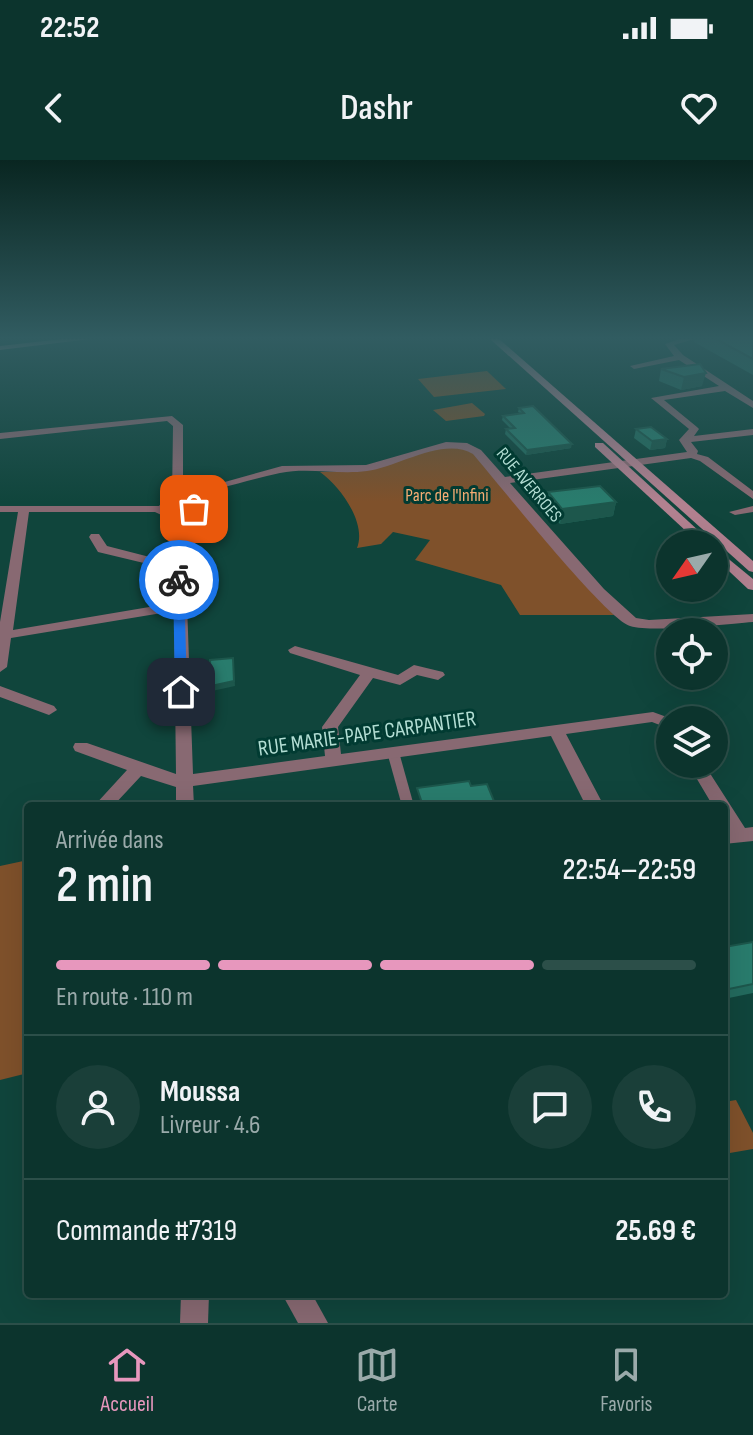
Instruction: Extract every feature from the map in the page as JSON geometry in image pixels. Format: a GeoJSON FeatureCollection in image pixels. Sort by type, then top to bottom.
{"type":"FeatureCollection","features":[{"type":"Feature","properties":{"kind":"main road"},"geometry":{"type":"LineString","coordinates":[[542,393],[692,530]]}},
{"type":"Feature","properties":{"kind":"main road"},"geometry":{"type":"LineString","coordinates":[[556,393],[753,568]]}},
{"type":"Feature","properties":{"kind":"main road"},"geometry":{"type":"LineString","coordinates":[[728,564],[753,586]]}},
{"type":"Feature","properties":{"kind":"street"},"geometry":{"type":"LineString","coordinates":[[689,393],[656,398],[694,429],[685,443],[693,451],[691,455]]}},
{"type":"Feature","properties":{"kind":"street"},"geometry":{"type":"LineString","coordinates":[[734,393],[753,405]]}},
{"type":"Feature","properties":{"kind":"street"},"geometry":{"type":"LineString","coordinates":[[0,436],[169,418],[178,425],[179,496],[192,503],[194,509],[178,517],[164,515],[160,509],[0,509]]}},
{"type":"Feature","properties":{"kind":"street"},"geometry":{"type":"LineString","coordinates":[[687,438],[753,432]]}},
{"type":"Feature","properties":{"kind":"street","name":"RUE AVERROES"},"geometry":{"type":"LineString","coordinates":[[160,509],[179,496],[282,469],[367,468],[451,444],[475,450],[563,553],[632,622],[649,624],[753,618]]}},
{"type":"Feature","properties":{"kind":"street"},"geometry":{"type":"LineString","coordinates":[[502,481],[691,455],[704,459],[753,496]]}},
{"type":"Feature","properties":{"kind":"street"},"geometry":{"type":"LineString","coordinates":[[0,667],[24,509]]}},
{"type":"Feature","properties":{"kind":"street"},"geometry":{"type":"LineString","coordinates":[[735,512],[753,509]]}},
{"type":"Feature","properties":{"kind":"street"},"geometry":{"type":"LineString","coordinates":[[178,517],[185,802]]}},
{"type":"Feature","properties":{"kind":"street"},"geometry":{"type":"LineString","coordinates":[[95,537],[102,549],[179,568]]}},
{"type":"Feature","properties":{"kind":"street"},"geometry":{"type":"LineString","coordinates":[[3,635],[178,606]]}},
{"type":"Feature","properties":{"kind":"street"},"geometry":{"type":"LineString","coordinates":[[295,650],[400,680],[414,670],[438,675]]}},
{"type":"Feature","properties":{"kind":"street"},"geometry":{"type":"LineString","coordinates":[[334,760],[330,727],[369,673]]}},
{"type":"Feature","properties":{"kind":"street"},"geometry":{"type":"LineString","coordinates":[[0,691],[49,710]]}},
{"type":"Feature","properties":{"kind":"street","name":"RUE MARIE-PAPE CARPANTIER"},"geometry":{"type":"LineString","coordinates":[[183,781],[656,718]]}},
{"type":"Feature","properties":{"kind":"street"},"geometry":{"type":"LineString","coordinates":[[556,731],[593,802]]}},
{"type":"Feature","properties":{"kind":"street"},"geometry":{"type":"LineString","coordinates":[[81,747],[170,780],[183,781]]}},
{"type":"Feature","properties":{"kind":"street"},"geometry":{"type":"LineString","coordinates":[[393,752],[407,802]]}},
{"type":"Feature","properties":{"kind":"street"},"geometry":{"type":"LineString","coordinates":[[107,802],[138,769]]}},
{"type":"Feature","properties":{"kind":"street"},"geometry":{"type":"LineString","coordinates":[[705,778],[719,802]]}},
{"type":"Feature","properties":{"kind":"street"},"geometry":{"type":"LineString","coordinates":[[728,816],[739,835]]}},
{"type":"Feature","properties":{"kind":"street"},"geometry":{"type":"LineString","coordinates":[[194,1323],[195,1298]]}},
{"type":"Feature","properties":{"kind":"street"},"geometry":{"type":"LineString","coordinates":[[298,1298],[314,1323]]}},
{"type":"Feature","properties":{"kind":"green space"},"geometry":{"type":"Polygon","coordinates":[[[431,393],[468,393],[434,397],[431,393]]]}},
{"type":"Feature","properties":{"kind":"green space"},"geometry":{"type":"Polygon","coordinates":[[[472,403],[484,416],[446,421],[433,410],[472,403]]]}},
{"type":"Feature","properties":{"kind":"green space","name":"Parc de l'Infini"},"geometry":{"type":"Polygon","coordinates":[[[445,446],[474,451],[614,615],[520,615],[501,585],[415,560],[430,540],[393,532],[381,544],[357,548],[358,528],[350,506],[336,486],[320,472],[361,471],[445,446]]]}},
{"type":"Feature","properties":{"kind":"green space"},"geometry":{"type":"Polygon","coordinates":[[[24,861],[24,1074],[0,1080],[0,866],[24,861]]]}},
{"type":"Feature","properties":{"kind":"green space"},"geometry":{"type":"Polygon","coordinates":[[[736,1100],[753,1133],[753,1149],[728,1153],[728,1101],[736,1100]]]}},
{"type":"Feature","properties":{"kind":"building"},"geometry":{"type":"Polygon","coordinates":[[[533,406],[572,444],[527,450],[506,429],[515,428],[503,416],[524,413],[519,408],[533,406]]]}},
{"type":"Feature","properties":{"kind":"building"},"geometry":{"type":"Polygon","coordinates":[[[651,427],[667,439],[652,441],[636,429],[651,427]]]}},
{"type":"Feature","properties":{"kind":"building"},"geometry":{"type":"Polygon","coordinates":[[[600,486],[616,502],[562,509],[548,492],[600,486]]]}},
{"type":"Feature","properties":{"kind":"building"},"geometry":{"type":"Polygon","coordinates":[[[233,658],[234,681],[211,686],[210,660],[233,658]]]}},
{"type":"Feature","properties":{"kind":"building"},"geometry":{"type":"Polygon","coordinates":[[[469,781],[471,786],[487,784],[494,802],[422,802],[417,788],[469,781]]]}},
{"type":"Feature","properties":{"kind":"building"},"geometry":{"type":"Polygon","coordinates":[[[753,942],[753,984],[728,989],[728,946],[753,942]]]}},
{"type":"Feature","properties":{"kind":"way so far"},"geometry":{"type":"LineString","coordinates":[[179,580],[178,517],[194,509]]}},
{"type":"Feature","properties":{"kind":"route"},"geometry":{"type":"LineString","coordinates":[[179,580],[181,692]]}}]}
